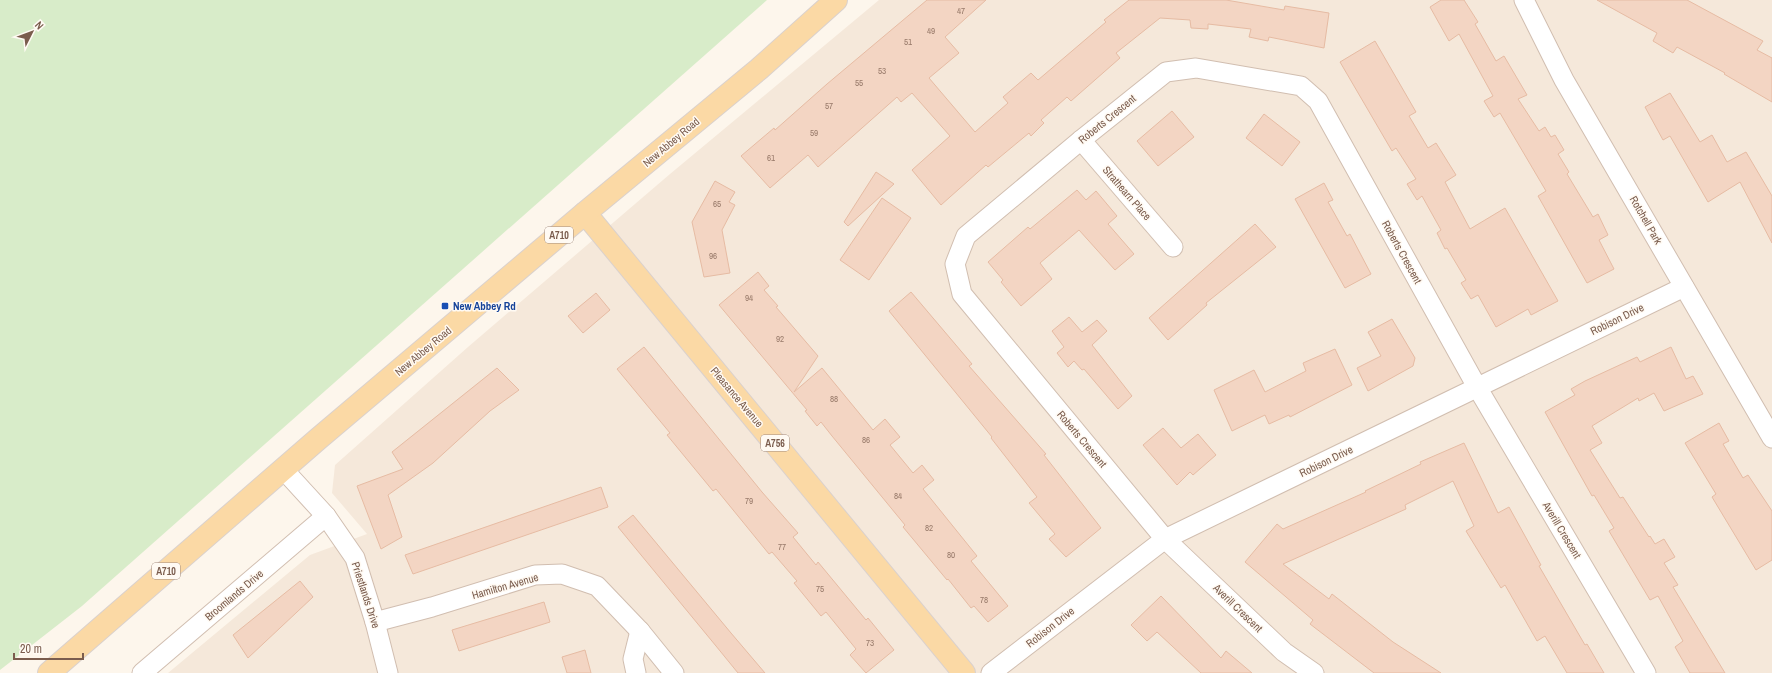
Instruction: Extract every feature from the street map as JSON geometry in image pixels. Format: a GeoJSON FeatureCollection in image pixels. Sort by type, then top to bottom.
{"type":"FeatureCollection","features":[{"type":"Feature","properties":{"kind":"main road","name":"New Abbey Road"},"geometry":{"type":"LineString","coordinates":[[49,673],[283,469],[585,213],[759,70],[836,0]]}},
{"type":"Feature","properties":{"kind":"main road","name":"Pleasance Avenue"},"geometry":{"type":"LineString","coordinates":[[585,213],[964,673]]}},
{"type":"Feature","properties":{"kind":"street","name":"Rotchell Park"},"geometry":{"type":"LineString","coordinates":[[1524,0],[1564,80],[1772,438]]}},
{"type":"Feature","properties":{"kind":"street","name":"Roberts Crescent"},"geometry":{"type":"LineString","coordinates":[[1165,539],[962,294],[955,264],[966,236],[1081,140],[1166,72],[1196,68],[1301,86],[1318,101],[1477,387]]}},
{"type":"Feature","properties":{"kind":"street","name":"Strathearn Place"},"geometry":{"type":"LineString","coordinates":[[1081,140],[1173,247]]}},
{"type":"Feature","properties":{"kind":"street","name":"Robison Drive"},"geometry":{"type":"LineString","coordinates":[[992,673],[1165,539],[1684,286]]}},
{"type":"Feature","properties":{"kind":"street","name":"Averill Crescent"},"geometry":{"type":"LineString","coordinates":[[1477,387],[1646,673]]}},
{"type":"Feature","properties":{"kind":"street","name":"Priestlands Drive"},"geometry":{"type":"LineString","coordinates":[[283,469],[326,516],[355,558],[375,622],[388,673]]}},
{"type":"Feature","properties":{"kind":"street","name":"Broomlands Drive"},"geometry":{"type":"LineString","coordinates":[[142,673],[326,516]]}},
{"type":"Feature","properties":{"kind":"street","name":"Averill Crescent"},"geometry":{"type":"LineString","coordinates":[[1165,539],[1284,652],[1314,673]]}},
{"type":"Feature","properties":{"kind":"street","name":"Hamilton Avenue"},"geometry":{"type":"LineString","coordinates":[[375,622],[432,607],[535,575],[562,574],[598,586],[640,631],[674,673]]}},
{"type":"Feature","properties":{"kind":"street"},"geometry":{"type":"LineString","coordinates":[[636,673],[633,659],[640,631]]}},
{"type":"Feature","properties":{"kind":"shaded area"},"geometry":{"type":"Polygon","coordinates":[[[879,0],[1772,0],[1772,673],[168,673],[310,555],[367,534],[332,493],[335,465],[468,347],[670,174],[879,0]]]}},
{"type":"Feature","properties":{"kind":"green space"},"geometry":{"type":"Polygon","coordinates":[[[0,0],[767,0],[82,606],[0,670],[0,0]]]}},
{"type":"Feature","properties":{"kind":"building"},"geometry":{"type":"Polygon","coordinates":[[[927,0],[986,0],[945,37],[959,53],[929,78],[975,132],[1008,103],[1003,97],[1031,73],[1038,80],[1106,22],[1104,20],[1129,0],[1226,0],[1284,10],[1285,6],[1329,13],[1324,48],[1269,37],[1268,41],[1249,37],[1251,29],[1208,24],[1208,29],[1191,28],[1190,20],[1160,18],[1116,53],[1120,58],[1071,101],[1067,97],[1041,120],[1044,123],[1031,136],[1029,133],[988,167],[986,165],[941,205],[912,170],[950,136],[912,93],[901,102],[897,97],[818,167],[808,155],[770,188],[741,156],[774,128],[775,130],[927,0]]]}},
{"type":"Feature","properties":{"kind":"building"},"geometry":{"type":"Polygon","coordinates":[[[1441,0],[1464,0],[1478,22],[1475,24],[1496,61],[1504,56],[1527,95],[1518,99],[1539,131],[1545,127],[1551,137],[1555,135],[1564,150],[1558,154],[1569,172],[1567,174],[1593,217],[1598,214],[1608,235],[1599,240],[1614,269],[1587,283],[1538,196],[1546,191],[1500,113],[1494,117],[1484,101],[1493,96],[1459,34],[1449,41],[1430,7],[1441,0]]]}},
{"type":"Feature","properties":{"kind":"building"},"geometry":{"type":"Polygon","coordinates":[[[1597,0],[1687,0],[1763,41],[1757,50],[1772,58],[1772,102],[1724,74],[1725,73],[1677,47],[1673,53],[1653,41],[1657,33],[1597,0]]]}},
{"type":"Feature","properties":{"kind":"building"},"geometry":{"type":"Polygon","coordinates":[[[1375,41],[1416,112],[1409,116],[1428,148],[1436,143],[1456,175],[1445,182],[1470,229],[1505,208],[1558,301],[1531,315],[1528,309],[1496,327],[1478,295],[1471,299],[1461,283],[1466,280],[1447,248],[1445,249],[1437,233],[1441,230],[1422,196],[1417,200],[1407,184],[1416,179],[1396,148],[1392,151],[1340,62],[1375,41]]]}},
{"type":"Feature","properties":{"kind":"building"},"geometry":{"type":"Polygon","coordinates":[[[1670,93],[1700,142],[1712,135],[1727,162],[1746,152],[1772,196],[1772,243],[1740,182],[1708,202],[1670,136],[1663,140],[1645,107],[1670,93]]]}},
{"type":"Feature","properties":{"kind":"building"},"geometry":{"type":"Polygon","coordinates":[[[1172,111],[1194,137],[1158,166],[1137,141],[1172,111]]]}},
{"type":"Feature","properties":{"kind":"building"},"geometry":{"type":"Polygon","coordinates":[[[1264,114],[1300,142],[1282,166],[1246,138],[1264,114]]]}},
{"type":"Feature","properties":{"kind":"building"},"geometry":{"type":"Polygon","coordinates":[[[876,172],[894,184],[848,226],[844,222],[876,172]]]}},
{"type":"Feature","properties":{"kind":"building"},"geometry":{"type":"Polygon","coordinates":[[[715,181],[735,192],[729,202],[735,205],[722,230],[730,273],[704,277],[692,222],[715,181]]]}},
{"type":"Feature","properties":{"kind":"building"},"geometry":{"type":"Polygon","coordinates":[[[1324,183],[1333,200],[1328,202],[1347,236],[1350,234],[1371,274],[1345,288],[1295,199],[1324,183]]]}},
{"type":"Feature","properties":{"kind":"building"},"geometry":{"type":"Polygon","coordinates":[[[1077,190],[1086,200],[1096,191],[1117,216],[1108,224],[1134,254],[1115,270],[1079,230],[1040,263],[1052,279],[1021,306],[1001,282],[1003,280],[988,262],[1028,227],[1030,229],[1077,190]]]}},
{"type":"Feature","properties":{"kind":"building"},"geometry":{"type":"Polygon","coordinates":[[[882,198],[911,218],[869,280],[840,260],[882,198]]]}},
{"type":"Feature","properties":{"kind":"building"},"geometry":{"type":"Polygon","coordinates":[[[1255,224],[1276,247],[1206,303],[1207,305],[1168,340],[1149,318],[1255,224]]]}},
{"type":"Feature","properties":{"kind":"building"},"geometry":{"type":"Polygon","coordinates":[[[758,272],[769,286],[764,290],[778,306],[776,307],[818,356],[794,392],[822,368],[873,430],[885,419],[900,437],[890,445],[913,473],[922,465],[934,480],[923,489],[977,556],[971,561],[1008,606],[988,622],[974,606],[971,608],[948,579],[947,580],[903,527],[905,525],[821,422],[817,426],[805,411],[807,410],[719,305],[758,272]]]}},
{"type":"Feature","properties":{"kind":"building"},"geometry":{"type":"Polygon","coordinates":[[[911,292],[972,364],[969,366],[1046,454],[1044,455],[1101,528],[1066,557],[1049,539],[1055,534],[1029,503],[1037,497],[991,438],[992,437],[889,311],[911,292]]]}},
{"type":"Feature","properties":{"kind":"building"},"geometry":{"type":"Polygon","coordinates":[[[596,293],[610,310],[583,333],[568,316],[596,293]]]}},
{"type":"Feature","properties":{"kind":"building"},"geometry":{"type":"Polygon","coordinates":[[[1069,317],[1082,332],[1097,320],[1107,331],[1092,345],[1132,396],[1118,409],[1084,369],[1082,370],[1074,361],[1068,367],[1057,353],[1064,347],[1052,331],[1069,317]]]}},
{"type":"Feature","properties":{"kind":"building"},"geometry":{"type":"Polygon","coordinates":[[[1392,319],[1415,358],[1413,366],[1368,391],[1357,368],[1381,356],[1368,332],[1392,319]]]}},
{"type":"Feature","properties":{"kind":"building"},"geometry":{"type":"Polygon","coordinates":[[[644,347],[762,492],[798,533],[793,537],[816,565],[818,562],[866,620],[868,618],[894,650],[866,673],[850,655],[856,649],[826,612],[821,616],[794,583],[797,581],[772,552],[769,554],[716,489],[713,491],[667,435],[670,433],[617,369],[644,347]]]}},
{"type":"Feature","properties":{"kind":"building"},"geometry":{"type":"Polygon","coordinates":[[[1671,347],[1686,379],[1693,376],[1703,394],[1664,411],[1654,393],[1639,401],[1638,398],[1592,426],[1602,443],[1590,450],[1620,498],[1623,497],[1649,537],[1650,536],[1655,544],[1664,539],[1675,557],[1664,563],[1678,585],[1673,587],[1725,673],[1690,673],[1675,647],[1683,641],[1658,596],[1650,600],[1609,531],[1614,528],[1594,495],[1592,496],[1545,412],[1575,395],[1571,389],[1585,381],[1637,357],[1640,362],[1671,347]]]}},
{"type":"Feature","properties":{"kind":"building"},"geometry":{"type":"Polygon","coordinates":[[[1335,349],[1352,385],[1290,417],[1289,415],[1269,424],[1265,415],[1232,431],[1214,390],[1254,370],[1265,392],[1306,371],[1303,363],[1335,349]]]}},
{"type":"Feature","properties":{"kind":"building"},"geometry":{"type":"Polygon","coordinates":[[[497,368],[519,390],[490,411],[433,463],[388,495],[402,537],[381,549],[357,486],[403,469],[392,452],[497,368]]]}},
{"type":"Feature","properties":{"kind":"building"},"geometry":{"type":"Polygon","coordinates":[[[1719,423],[1729,441],[1723,444],[1743,478],[1748,475],[1772,511],[1772,560],[1756,570],[1712,497],[1716,494],[1685,443],[1719,423]]]}},
{"type":"Feature","properties":{"kind":"building"},"geometry":{"type":"Polygon","coordinates":[[[1163,428],[1181,448],[1198,434],[1216,455],[1193,475],[1190,472],[1177,485],[1143,445],[1163,428]]]}},
{"type":"Feature","properties":{"kind":"building"},"geometry":{"type":"Polygon","coordinates":[[[1464,443],[1498,513],[1509,507],[1541,565],[1539,566],[1585,645],[1587,644],[1604,673],[1567,673],[1545,636],[1537,641],[1505,585],[1501,588],[1466,531],[1474,526],[1453,481],[1405,505],[1406,509],[1283,564],[1329,599],[1332,594],[1393,642],[1441,673],[1374,673],[1310,624],[1313,620],[1245,562],[1277,524],[1283,529],[1366,492],[1365,491],[1421,464],[1420,462],[1464,443]]]}},
{"type":"Feature","properties":{"kind":"building"},"geometry":{"type":"Polygon","coordinates":[[[601,487],[608,507],[413,574],[405,555],[601,487]]]}},
{"type":"Feature","properties":{"kind":"building"},"geometry":{"type":"Polygon","coordinates":[[[633,515],[765,673],[738,673],[618,527],[633,515]]]}},
{"type":"Feature","properties":{"kind":"building"},"geometry":{"type":"Polygon","coordinates":[[[300,581],[313,597],[248,658],[233,635],[300,581]]]}},
{"type":"Feature","properties":{"kind":"building"},"geometry":{"type":"Polygon","coordinates":[[[1161,596],[1221,658],[1226,651],[1252,673],[1201,673],[1157,632],[1147,641],[1131,625],[1161,596]]]}},
{"type":"Feature","properties":{"kind":"building"},"geometry":{"type":"Polygon","coordinates":[[[544,602],[550,622],[459,651],[452,630],[544,602]]]}},
{"type":"Feature","properties":{"kind":"building"},"geometry":{"type":"Polygon","coordinates":[[[585,650],[591,673],[567,673],[562,657],[585,650]]]}},
{"type":"Feature","properties":{"kind":"place","name":"New Abbey Rd"},"geometry":{"type":"Point","coordinates":[445,306]}}]}
